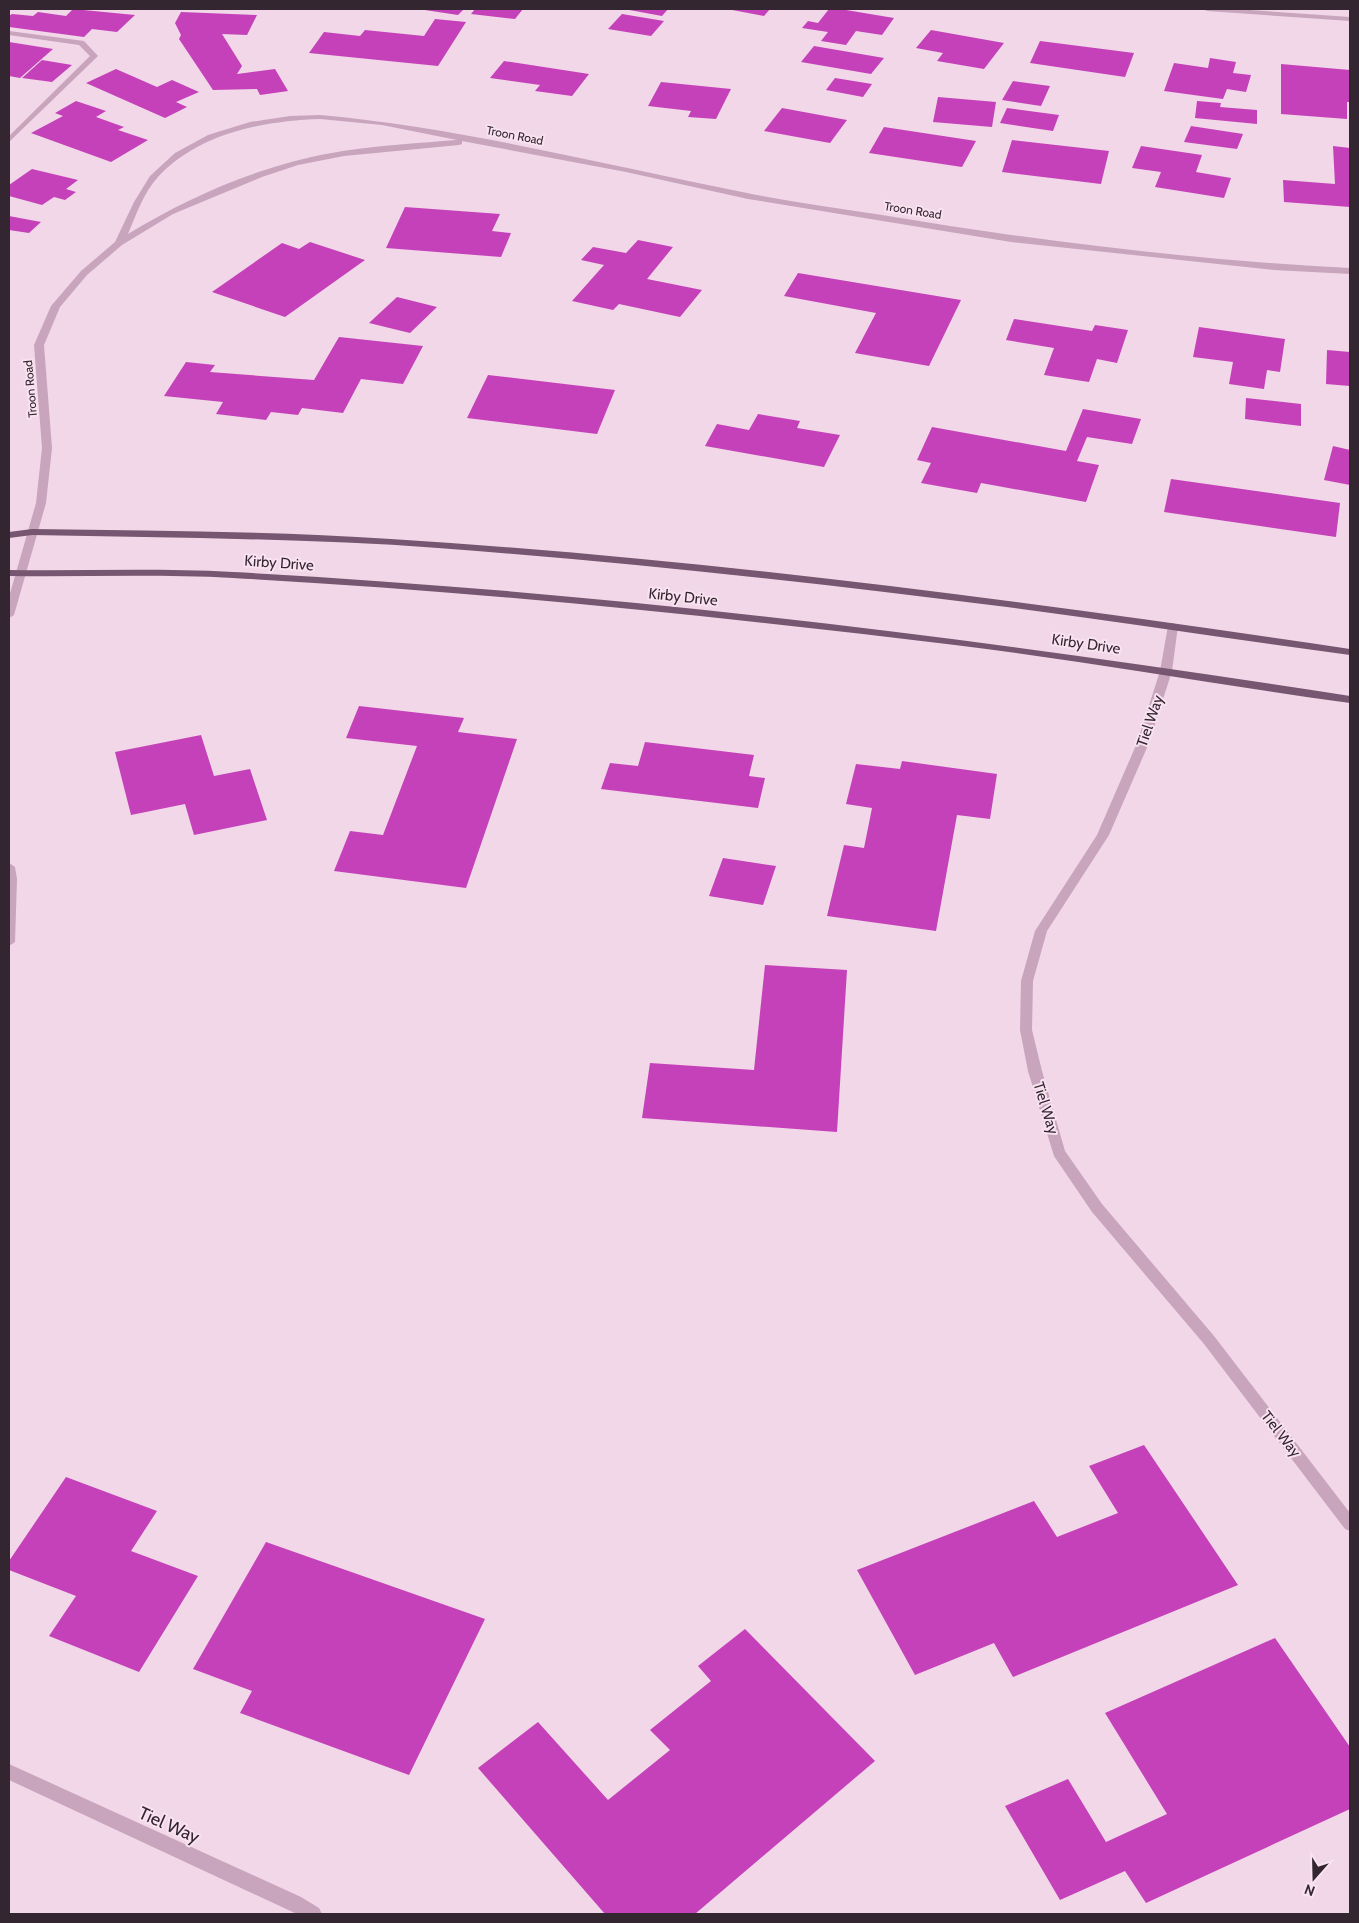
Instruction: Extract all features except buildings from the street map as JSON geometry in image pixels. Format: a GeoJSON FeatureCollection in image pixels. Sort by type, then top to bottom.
{"type":"FeatureCollection","features":[{"type":"Feature","properties":{"kind":"main road","name":"Kirby Drive"},"geometry":{"type":"LineString","coordinates":[[9,535],[32,532],[234,537],[435,545],[699,568],[957,597],[1350,652]]}},
{"type":"Feature","properties":{"kind":"main road","name":"Kirby Drive"},"geometry":{"type":"LineString","coordinates":[[9,573],[229,575],[426,588],[697,613],[958,642],[1166,671],[1350,700]]}},
{"type":"Feature","properties":{"kind":"street"},"geometry":{"type":"LineString","coordinates":[[1207,9],[1350,19]]}},
{"type":"Feature","properties":{"kind":"street"},"geometry":{"type":"LineString","coordinates":[[9,34],[81,43],[94,56],[9,140]]}},
{"type":"Feature","properties":{"kind":"street","name":"Troon Road"},"geometry":{"type":"LineString","coordinates":[[119,243],[138,202],[154,176],[178,155],[211,137],[253,124],[290,118],[320,117],[382,123],[476,140],[748,196],[1011,239],[1274,267],[1350,271]]}},
{"type":"Feature","properties":{"kind":"street","name":"Troon Road"},"geometry":{"type":"LineString","coordinates":[[32,532],[42,503],[47,448],[39,345],[56,306],[84,273],[119,243],[170,212],[259,175],[296,163],[354,152],[476,140]]}},
{"type":"Feature","properties":{"kind":"street"},"geometry":{"type":"LineString","coordinates":[[9,615],[32,532]]}},
{"type":"Feature","properties":{"kind":"street","name":"Tiel Way"},"geometry":{"type":"LineString","coordinates":[[1173,626],[1166,671],[1143,743],[1104,835],[1041,931],[1027,981],[1026,1030],[1035,1071],[1060,1152],[1096,1208],[1209,1340],[1350,1524]]}},
{"type":"Feature","properties":{"kind":"street"},"geometry":{"type":"LineString","coordinates":[[9,867],[11,879],[9,942]]}},
{"type":"Feature","properties":{"kind":"street","name":"Tiel Way"},"geometry":{"type":"LineString","coordinates":[[9,1772],[295,1903],[313,1914]]}}]}
